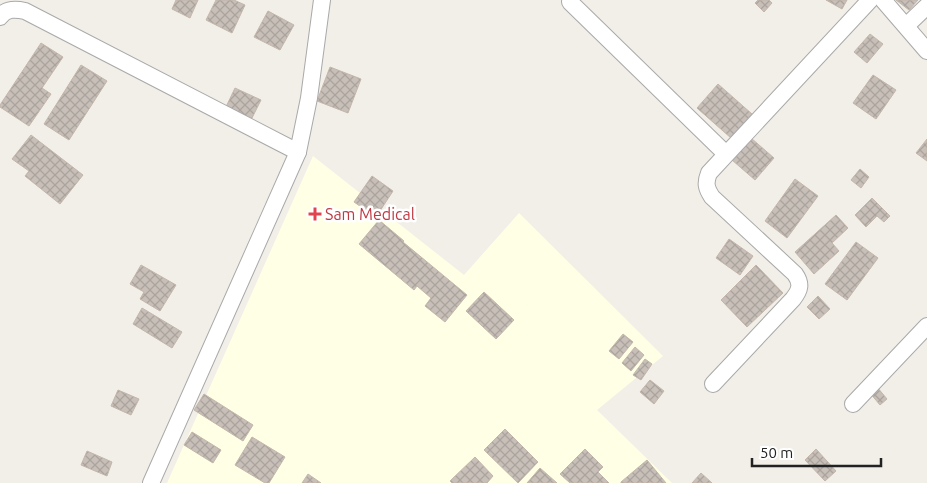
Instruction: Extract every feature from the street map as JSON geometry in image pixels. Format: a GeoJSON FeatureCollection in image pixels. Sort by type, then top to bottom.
{"type":"FeatureCollection","features":[{"type":"Feature","properties":{"kind":"street"},"geometry":{"type":"LineString","coordinates":[[151,483],[298,152],[309,98],[322,0]]}},
{"type":"Feature","properties":{"kind":"street"},"geometry":{"type":"LineString","coordinates":[[713,384],[793,299],[798,293],[800,285],[795,274],[712,197],[707,189],[706,181],[709,173],[870,0]]}},
{"type":"Feature","properties":{"kind":"street"},"geometry":{"type":"LineString","coordinates":[[883,0],[927,51]]}},
{"type":"Feature","properties":{"kind":"street"},"geometry":{"type":"LineString","coordinates":[[570,2],[726,154]]}},
{"type":"Feature","properties":{"kind":"street"},"geometry":{"type":"LineString","coordinates":[[906,26],[927,6]]}},
{"type":"Feature","properties":{"kind":"street"},"geometry":{"type":"LineString","coordinates":[[0,17],[2,14],[13,9],[25,11],[298,152]]}},
{"type":"Feature","properties":{"kind":"street"},"geometry":{"type":"LineString","coordinates":[[853,404],[927,326]]}},
{"type":"Feature","properties":{"kind":"shaded area"},"geometry":{"type":"Polygon","coordinates":[[[313,156],[464,275],[519,213],[663,356],[597,410],[672,483],[167,483],[313,156]]]}},
{"type":"Feature","properties":{"kind":"building"},"geometry":{"type":"Polygon","coordinates":[[[176,0],[198,0],[190,18],[172,9],[176,0]]]}},
{"type":"Feature","properties":{"kind":"building"},"geometry":{"type":"Polygon","coordinates":[[[216,0],[234,0],[245,5],[232,33],[206,20],[216,0]]]}},
{"type":"Feature","properties":{"kind":"building"},"geometry":{"type":"Polygon","coordinates":[[[758,0],[769,0],[772,3],[764,12],[755,3],[758,0]]]}},
{"type":"Feature","properties":{"kind":"building"},"geometry":{"type":"Polygon","coordinates":[[[826,0],[847,0],[842,9],[826,0]]]}},
{"type":"Feature","properties":{"kind":"building"},"geometry":{"type":"Polygon","coordinates":[[[896,0],[918,0],[909,10],[896,0]]]}},
{"type":"Feature","properties":{"kind":"building"},"geometry":{"type":"Polygon","coordinates":[[[268,11],[294,25],[280,50],[254,37],[268,11]]]}},
{"type":"Feature","properties":{"kind":"building"},"geometry":{"type":"Polygon","coordinates":[[[870,34],[883,44],[867,63],[854,52],[870,34]]]}},
{"type":"Feature","properties":{"kind":"building"},"geometry":{"type":"Polygon","coordinates":[[[41,43],[63,57],[42,88],[51,94],[29,126],[0,107],[0,105],[41,43]]]}},
{"type":"Feature","properties":{"kind":"building"},"geometry":{"type":"Polygon","coordinates":[[[81,65],[107,81],[69,140],[44,124],[81,65]]]}},
{"type":"Feature","properties":{"kind":"building"},"geometry":{"type":"Polygon","coordinates":[[[330,67],[361,79],[348,113],[317,101],[330,67]]]}},
{"type":"Feature","properties":{"kind":"building"},"geometry":{"type":"Polygon","coordinates":[[[873,75],[896,90],[876,119],[853,103],[873,75]]]}},
{"type":"Feature","properties":{"kind":"building"},"geometry":{"type":"Polygon","coordinates":[[[718,84],[752,114],[731,138],[697,108],[718,84]]]}},
{"type":"Feature","properties":{"kind":"building"},"geometry":{"type":"Polygon","coordinates":[[[235,88],[261,100],[250,122],[225,109],[235,88]]]}},
{"type":"Feature","properties":{"kind":"building"},"geometry":{"type":"Polygon","coordinates":[[[31,135],[83,175],[60,204],[25,176],[29,171],[12,159],[31,135]]]}},
{"type":"Feature","properties":{"kind":"building"},"geometry":{"type":"Polygon","coordinates":[[[751,138],[774,158],[755,180],[732,160],[751,138]]]}},
{"type":"Feature","properties":{"kind":"building"},"geometry":{"type":"Polygon","coordinates":[[[927,139],[927,161],[916,153],[927,139]]]}},
{"type":"Feature","properties":{"kind":"building"},"geometry":{"type":"Polygon","coordinates":[[[860,169],[869,177],[861,188],[851,180],[860,169]]]}},
{"type":"Feature","properties":{"kind":"building"},"geometry":{"type":"Polygon","coordinates":[[[372,176],[393,191],[376,217],[354,202],[372,176]]]}},
{"type":"Feature","properties":{"kind":"building"},"geometry":{"type":"Polygon","coordinates":[[[795,179],[818,196],[787,238],[765,221],[795,179]]]}},
{"type":"Feature","properties":{"kind":"building"},"geometry":{"type":"Polygon","coordinates":[[[872,198],[890,216],[884,222],[877,216],[866,227],[855,215],[872,198]]]}},
{"type":"Feature","properties":{"kind":"building"},"geometry":{"type":"Polygon","coordinates":[[[836,215],[848,228],[832,243],[839,251],[814,274],[795,252],[836,215]]]}},
{"type":"Feature","properties":{"kind":"building"},"geometry":{"type":"Polygon","coordinates":[[[379,220],[467,295],[445,322],[425,306],[431,298],[417,286],[414,290],[359,244],[379,220]]]}},
{"type":"Feature","properties":{"kind":"building"},"geometry":{"type":"Polygon","coordinates":[[[729,239],[753,256],[740,275],[716,258],[729,239]]]}},
{"type":"Feature","properties":{"kind":"building"},"geometry":{"type":"Polygon","coordinates":[[[856,242],[878,258],[847,300],[825,284],[856,242]]]}},
{"type":"Feature","properties":{"kind":"building"},"geometry":{"type":"Polygon","coordinates":[[[141,265],[176,285],[160,311],[140,299],[144,292],[130,284],[141,265]]]}},
{"type":"Feature","properties":{"kind":"building"},"geometry":{"type":"Polygon","coordinates":[[[756,265],[783,293],[747,327],[721,300],[756,265]]]}},
{"type":"Feature","properties":{"kind":"building"},"geometry":{"type":"Polygon","coordinates":[[[484,292],[514,320],[496,339],[466,311],[484,292]]]}},
{"type":"Feature","properties":{"kind":"building"},"geometry":{"type":"Polygon","coordinates":[[[818,296],[830,309],[819,319],[807,307],[818,296]]]}},
{"type":"Feature","properties":{"kind":"building"},"geometry":{"type":"Polygon","coordinates":[[[142,308],[182,332],[172,348],[133,324],[142,308]]]}},
{"type":"Feature","properties":{"kind":"building"},"geometry":{"type":"Polygon","coordinates":[[[623,334],[633,342],[619,359],[609,351],[623,334]]]}},
{"type":"Feature","properties":{"kind":"building"},"geometry":{"type":"Polygon","coordinates":[[[635,347],[644,355],[631,371],[622,363],[635,347]]]}},
{"type":"Feature","properties":{"kind":"building"},"geometry":{"type":"Polygon","coordinates":[[[645,359],[652,364],[641,380],[633,375],[645,359]]]}},
{"type":"Feature","properties":{"kind":"building"},"geometry":{"type":"Polygon","coordinates":[[[650,380],[664,391],[654,404],[640,392],[650,380]]]}},
{"type":"Feature","properties":{"kind":"building"},"geometry":{"type":"Polygon","coordinates":[[[877,387],[887,399],[880,405],[870,393],[877,387]]]}},
{"type":"Feature","properties":{"kind":"building"},"geometry":{"type":"Polygon","coordinates":[[[118,390],[139,399],[131,415],[111,406],[118,390]]]}},
{"type":"Feature","properties":{"kind":"building"},"geometry":{"type":"Polygon","coordinates":[[[204,394],[253,425],[243,441],[194,410],[204,394]]]}},
{"type":"Feature","properties":{"kind":"building"},"geometry":{"type":"Polygon","coordinates":[[[505,429],[538,462],[518,483],[484,450],[505,429]]]}},
{"type":"Feature","properties":{"kind":"building"},"geometry":{"type":"Polygon","coordinates":[[[192,432],[221,450],[213,463],[184,445],[192,432]]]}},
{"type":"Feature","properties":{"kind":"building"},"geometry":{"type":"Polygon","coordinates":[[[252,437],[285,457],[269,483],[265,483],[235,465],[252,437]]]}},
{"type":"Feature","properties":{"kind":"building"},"geometry":{"type":"Polygon","coordinates":[[[585,449],[603,467],[598,472],[609,483],[570,483],[560,474],[585,449]]]}},
{"type":"Feature","properties":{"kind":"building"},"geometry":{"type":"Polygon","coordinates":[[[816,449],[836,471],[825,481],[805,460],[816,449]]]}},
{"type":"Feature","properties":{"kind":"building"},"geometry":{"type":"Polygon","coordinates":[[[87,451],[112,462],[107,476],[81,465],[87,451]]]}},
{"type":"Feature","properties":{"kind":"building"},"geometry":{"type":"Polygon","coordinates":[[[475,457],[493,476],[487,483],[452,483],[450,481],[475,457]]]}},
{"type":"Feature","properties":{"kind":"building"},"geometry":{"type":"Polygon","coordinates":[[[647,460],[666,483],[621,483],[621,482],[647,460]]]}},
{"type":"Feature","properties":{"kind":"building"},"geometry":{"type":"Polygon","coordinates":[[[540,468],[557,483],[527,483],[540,468]]]}},
{"type":"Feature","properties":{"kind":"building"},"geometry":{"type":"Polygon","coordinates":[[[701,473],[712,483],[692,483],[701,473]]]}},
{"type":"Feature","properties":{"kind":"building"},"geometry":{"type":"Polygon","coordinates":[[[308,474],[321,483],[302,483],[308,474]]]}},
{"type":"Feature","properties":{"kind":"place","name":"Sam Medical"},"geometry":{"type":"Point","coordinates":[315,214]}}]}
